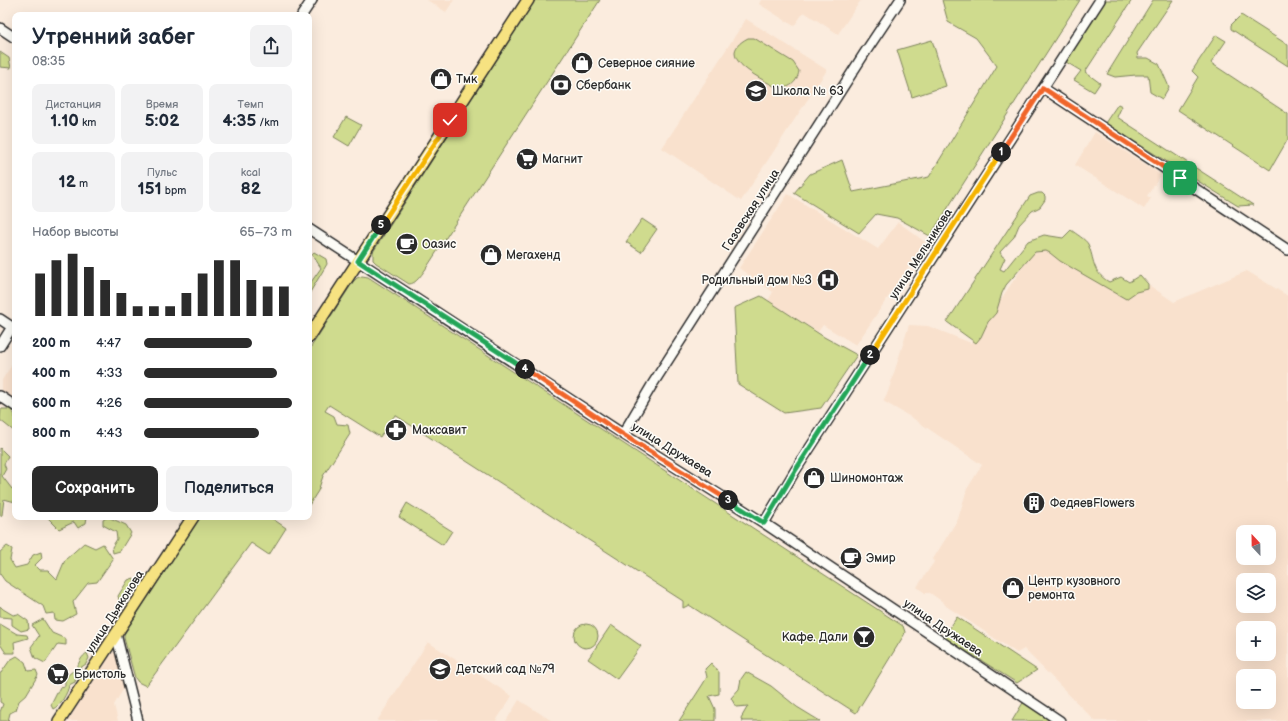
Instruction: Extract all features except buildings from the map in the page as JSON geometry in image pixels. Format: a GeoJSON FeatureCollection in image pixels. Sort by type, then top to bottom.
{"type":"FeatureCollection","features":[{"type":"Feature","properties":{"kind":"main road"},"geometry":{"type":"LineString","coordinates":[[312,332],[528,0]]}},
{"type":"Feature","properties":{"kind":"main road","name":"улица Дьяконова"},"geometry":{"type":"LineString","coordinates":[[59,721],[189,520]]}},
{"type":"Feature","properties":{"kind":"street"},"geometry":{"type":"LineString","coordinates":[[304,12],[312,0]]}},
{"type":"Feature","properties":{"kind":"street","name":"Газовская улица"},"geometry":{"type":"LineString","coordinates":[[622,434],[900,0]]}},
{"type":"Feature","properties":{"kind":"street","name":"улица Мельникова"},"geometry":{"type":"LineString","coordinates":[[764,523],[795,471],[1100,0]]}},
{"type":"Feature","properties":{"kind":"street"},"geometry":{"type":"LineString","coordinates":[[0,28],[12,36]]}},
{"type":"Feature","properties":{"kind":"street"},"geometry":{"type":"LineString","coordinates":[[1043,88],[1288,250]]}},
{"type":"Feature","properties":{"kind":"street","name":"улица Дружаева"},"geometry":{"type":"LineString","coordinates":[[312,231],[622,434],[764,523],[1060,721]]}},
{"type":"Feature","properties":{"kind":"street"},"geometry":{"type":"LineString","coordinates":[[0,319],[12,327],[0,346]]}},
{"type":"Feature","properties":{"kind":"street"},"geometry":{"type":"LineString","coordinates":[[0,396],[12,404]]}},
{"type":"Feature","properties":{"kind":"street"},"geometry":{"type":"LineString","coordinates":[[116,634],[138,721]]}},
{"type":"Feature","properties":{"kind":"shaded area"},"geometry":{"type":"Polygon","coordinates":[[[427,0],[454,0],[446,12],[427,0]]]}},
{"type":"Feature","properties":{"kind":"shaded area"},"geometry":{"type":"Polygon","coordinates":[[[761,0],[861,0],[838,34],[804,12],[794,26],[759,4],[761,0]]]}},
{"type":"Feature","properties":{"kind":"shaded area","name":"Школа № 63"},"geometry":{"type":"Polygon","coordinates":[[[746,19],[827,70],[741,201],[662,148],[746,19]]]}},
{"type":"Feature","properties":{"kind":"shaded area"},"geometry":{"type":"Polygon","coordinates":[[[1095,132],[1161,175],[1147,196],[1151,198],[1144,209],[1075,165],[1095,132]]]}},
{"type":"Feature","properties":{"kind":"shaded area","name":"Родильный дом №3"},"geometry":{"type":"Polygon","coordinates":[[[788,194],[878,249],[898,222],[925,242],[856,345],[823,325],[818,332],[768,301],[773,292],[739,268],[788,194]]]}},
{"type":"Feature","properties":{"kind":"shaded area"},"geometry":{"type":"Polygon","coordinates":[[[1038,240],[1125,295],[1137,277],[1174,302],[1247,271],[1288,296],[1288,721],[1095,721],[1024,649],[1017,653],[946,606],[943,602],[930,593],[925,593],[917,587],[934,562],[933,559],[958,519],[967,489],[982,465],[914,419],[883,401],[888,392],[909,325],[928,326],[971,343],[1018,274],[1038,240]]]}},
{"type":"Feature","properties":{"kind":"shaded area"},"geometry":{"type":"Polygon","coordinates":[[[12,365],[12,400],[7,397],[2,390],[2,380],[12,365]]]}},
{"type":"Feature","properties":{"kind":"shaded area","name":"Детский сад №79"},"geometry":{"type":"Polygon","coordinates":[[[428,642],[512,696],[496,721],[377,721],[428,642]]]}},
{"type":"Feature","properties":{"kind":"shaded area"},"geometry":{"type":"Polygon","coordinates":[[[114,652],[117,653],[125,686],[114,705],[118,721],[67,721],[111,654],[114,652]]]}},
{"type":"Feature","properties":{"kind":"shaded area"},"geometry":{"type":"Polygon","coordinates":[[[519,700],[552,721],[506,721],[519,700]]]}},
{"type":"Feature","properties":{"kind":"green space"},"geometry":{"type":"Polygon","coordinates":[[[535,0],[600,0],[425,270],[416,281],[409,284],[376,263],[373,260],[373,252],[535,0]]]}},
{"type":"Feature","properties":{"kind":"green space"},"geometry":{"type":"Polygon","coordinates":[[[942,0],[1080,0],[930,236],[897,218],[876,214],[859,233],[794,193],[810,174],[842,160],[853,192],[929,177],[997,66],[976,38],[948,22],[942,0]]]}},
{"type":"Feature","properties":{"kind":"green space"},"geometry":{"type":"Polygon","coordinates":[[[1106,0],[1132,0],[1085,72],[1100,83],[1094,92],[1074,80],[1081,71],[1066,62],[1106,0]]]}},
{"type":"Feature","properties":{"kind":"green space"},"geometry":{"type":"Polygon","coordinates":[[[1153,0],[1173,0],[1137,53],[1138,58],[1148,58],[1159,64],[1169,87],[1162,99],[1150,92],[1148,75],[1115,77],[1107,74],[1153,0]]]}},
{"type":"Feature","properties":{"kind":"green space"},"geometry":{"type":"Polygon","coordinates":[[[1241,15],[1288,45],[1288,66],[1231,29],[1231,25],[1241,15]]]}},
{"type":"Feature","properties":{"kind":"green space"},"geometry":{"type":"Polygon","coordinates":[[[1216,35],[1226,41],[1211,63],[1288,114],[1288,139],[1270,170],[1178,110],[1198,77],[1192,71],[1216,35]]]}},
{"type":"Feature","properties":{"kind":"green space"},"geometry":{"type":"Polygon","coordinates":[[[748,38],[754,38],[793,62],[799,71],[794,83],[783,88],[774,86],[750,72],[742,65],[737,59],[735,52],[738,45],[748,38]]]}},
{"type":"Feature","properties":{"kind":"green space"},"geometry":{"type":"Polygon","coordinates":[[[932,40],[946,86],[912,97],[897,50],[932,40]]]}},
{"type":"Feature","properties":{"kind":"green space"},"geometry":{"type":"Polygon","coordinates":[[[0,52],[9,58],[11,68],[0,67],[0,52]]]}},
{"type":"Feature","properties":{"kind":"green space"},"geometry":{"type":"Polygon","coordinates":[[[1118,104],[1122,106],[1117,117],[1253,205],[1238,206],[1105,123],[1118,104]]]}},
{"type":"Feature","properties":{"kind":"green space"},"geometry":{"type":"Polygon","coordinates":[[[346,117],[361,125],[349,146],[334,137],[346,117]]]}},
{"type":"Feature","properties":{"kind":"green space"},"geometry":{"type":"Polygon","coordinates":[[[1042,193],[1045,196],[1045,200],[1040,207],[1032,211],[1019,225],[1014,237],[1000,252],[1005,258],[1000,269],[1004,271],[1028,241],[1044,235],[1063,238],[1071,230],[1087,242],[1094,265],[1103,278],[1109,282],[1121,277],[1129,282],[1140,275],[1148,284],[1148,289],[1136,292],[1126,299],[1060,261],[1050,253],[1046,251],[1035,252],[1006,285],[996,313],[988,322],[981,337],[976,343],[947,322],[1030,196],[1042,193]]]}},
{"type":"Feature","properties":{"kind":"green space"},"geometry":{"type":"Polygon","coordinates":[[[642,219],[657,229],[641,252],[626,242],[642,219]]]}},
{"type":"Feature","properties":{"kind":"green space"},"geometry":{"type":"Polygon","coordinates":[[[314,252],[326,259],[327,264],[312,289],[312,281],[321,268],[312,254],[314,252]]]}},
{"type":"Feature","properties":{"kind":"green space"},"geometry":{"type":"Polygon","coordinates":[[[362,276],[368,277],[903,626],[905,632],[904,635],[856,713],[689,605],[683,608],[683,601],[395,415],[380,437],[329,405],[325,411],[334,416],[337,424],[348,425],[350,434],[323,476],[318,491],[312,500],[312,345],[357,278],[362,276]]]}},
{"type":"Feature","properties":{"kind":"green space"},"geometry":{"type":"Polygon","coordinates":[[[761,296],[824,337],[857,355],[821,408],[784,413],[738,384],[734,308],[761,296]]]}},
{"type":"Feature","properties":{"kind":"green space"},"geometry":{"type":"Polygon","coordinates":[[[1,409],[10,409],[12,411],[12,430],[0,420],[1,409]]]}},
{"type":"Feature","properties":{"kind":"green space"},"geometry":{"type":"Polygon","coordinates":[[[0,448],[8,456],[4,464],[6,469],[2,476],[12,489],[12,501],[4,499],[2,515],[0,516],[0,448]]]}},
{"type":"Feature","properties":{"kind":"green space"},"geometry":{"type":"Polygon","coordinates":[[[407,503],[452,531],[443,545],[399,517],[407,503]]]}},
{"type":"Feature","properties":{"kind":"green space"},"geometry":{"type":"Polygon","coordinates":[[[50,520],[86,520],[86,523],[78,528],[74,522],[59,529],[50,520]]]}},
{"type":"Feature","properties":{"kind":"green space"},"geometry":{"type":"Polygon","coordinates":[[[103,520],[115,520],[126,525],[131,533],[120,551],[113,553],[112,547],[117,539],[116,532],[103,525],[103,520]]]}},
{"type":"Feature","properties":{"kind":"green space"},"geometry":{"type":"Polygon","coordinates":[[[198,520],[274,520],[286,528],[269,555],[251,543],[146,686],[138,682],[135,678],[124,634],[198,520]]]}},
{"type":"Feature","properties":{"kind":"green space"},"geometry":{"type":"Polygon","coordinates":[[[84,543],[95,548],[103,544],[113,559],[97,582],[88,583],[73,602],[76,614],[63,621],[55,620],[54,613],[46,614],[43,606],[5,581],[0,574],[0,552],[7,546],[12,549],[10,560],[15,568],[27,565],[33,555],[41,552],[42,558],[35,565],[40,570],[48,570],[57,579],[65,560],[84,543]]]}},
{"type":"Feature","properties":{"kind":"green space"},"geometry":{"type":"Polygon","coordinates":[[[134,578],[135,583],[127,599],[120,603],[118,596],[128,580],[134,578]]]}},
{"type":"Feature","properties":{"kind":"green space"},"geometry":{"type":"Polygon","coordinates":[[[0,606],[13,615],[18,614],[28,621],[29,629],[21,631],[12,625],[12,618],[0,617],[0,606]]]}},
{"type":"Feature","properties":{"kind":"green space"},"geometry":{"type":"Polygon","coordinates":[[[957,617],[1037,670],[1017,683],[944,637],[957,617]]]}},
{"type":"Feature","properties":{"kind":"green space"},"geometry":{"type":"Polygon","coordinates":[[[43,619],[52,633],[66,639],[66,645],[58,644],[45,663],[35,658],[31,647],[39,636],[32,625],[43,619]]]}},
{"type":"Feature","properties":{"kind":"green space"},"geometry":{"type":"Polygon","coordinates":[[[0,624],[17,634],[27,635],[28,638],[14,642],[15,653],[6,653],[0,644],[0,624]]]}},
{"type":"Feature","properties":{"kind":"green space"},"geometry":{"type":"Polygon","coordinates":[[[586,624],[591,625],[597,631],[597,641],[591,647],[586,648],[581,647],[575,641],[574,636],[575,631],[581,625],[586,624]]]}},
{"type":"Feature","properties":{"kind":"green space"},"geometry":{"type":"Polygon","coordinates":[[[611,625],[641,646],[617,679],[588,659],[611,625]]]}},
{"type":"Feature","properties":{"kind":"green space"},"geometry":{"type":"Polygon","coordinates":[[[87,653],[89,658],[86,664],[77,670],[75,682],[69,685],[63,699],[53,709],[51,705],[60,687],[65,686],[65,680],[77,669],[80,660],[87,653]]]}},
{"type":"Feature","properties":{"kind":"green space"},"geometry":{"type":"Polygon","coordinates":[[[17,656],[25,662],[28,671],[36,670],[38,675],[26,695],[19,701],[16,710],[10,713],[8,721],[0,721],[0,712],[3,704],[0,702],[0,673],[10,660],[17,656]]]}},
{"type":"Feature","properties":{"kind":"green space"},"geometry":{"type":"Polygon","coordinates":[[[711,663],[719,672],[719,694],[709,696],[715,709],[715,721],[679,721],[707,677],[705,669],[711,663]]]}},
{"type":"Feature","properties":{"kind":"green space"},"geometry":{"type":"Polygon","coordinates":[[[746,672],[771,686],[797,707],[820,721],[742,721],[741,718],[748,706],[736,707],[731,698],[739,689],[741,679],[746,672]]]}},
{"type":"Feature","properties":{"kind":"green space"},"geometry":{"type":"Polygon","coordinates":[[[1024,701],[1054,721],[1012,721],[1024,701]]]}},
{"type":"Feature","properties":{"kind":"place","name":"Северное сияние"},"geometry":{"type":"Point","coordinates":[582,63]}},
{"type":"Feature","properties":{"kind":"place","name":"Тмк"},"geometry":{"type":"Point","coordinates":[441,79]}},
{"type":"Feature","properties":{"kind":"place","name":"Сбербанк"},"geometry":{"type":"Point","coordinates":[561,85]}},
{"type":"Feature","properties":{"kind":"place","name":"Школа № 63"},"geometry":{"type":"Point","coordinates":[756,91]}},
{"type":"Feature","properties":{"kind":"place","name":"Магнит"},"geometry":{"type":"Point","coordinates":[527,159]}},
{"type":"Feature","properties":{"kind":"place","name":"Оазис"},"geometry":{"type":"Point","coordinates":[407,244]}},
{"type":"Feature","properties":{"kind":"place","name":"Мегахенд"},"geometry":{"type":"Point","coordinates":[491,255]}},
{"type":"Feature","properties":{"kind":"place","name":"Родильный дом №3"},"geometry":{"type":"Point","coordinates":[828,280]}},
{"type":"Feature","properties":{"kind":"place","name":"Максавит"},"geometry":{"type":"Point","coordinates":[396,430]}},
{"type":"Feature","properties":{"kind":"place","name":"Шиномонтаж"},"geometry":{"type":"Point","coordinates":[814,478]}},
{"type":"Feature","properties":{"kind":"place","name":"ФедяевFlowers"},"geometry":{"type":"Point","coordinates":[1034,503]}},
{"type":"Feature","properties":{"kind":"place","name":"Эмир"},"geometry":{"type":"Point","coordinates":[851,558]}},
{"type":"Feature","properties":{"kind":"place","name":"Центр кузовного ремонта"},"geometry":{"type":"Point","coordinates":[1013,588]}},
{"type":"Feature","properties":{"kind":"place","name":"Кафе. Дали"},"geometry":{"type":"Point","coordinates":[864,637]}},
{"type":"Feature","properties":{"kind":"place","name":"Детский сад №79"},"geometry":{"type":"Point","coordinates":[440,669]}},
{"type":"Feature","properties":{"kind":"place","name":"Бристоль"},"geometry":{"type":"Point","coordinates":[58,674]}},
{"type":"Feature","properties":{"kind":"route"},"geometry":{"type":"LineString","coordinates":[[450,120],[358,261],[622,434],[764,523],[795,471],[1043,88],[1180,178]]}}]}
